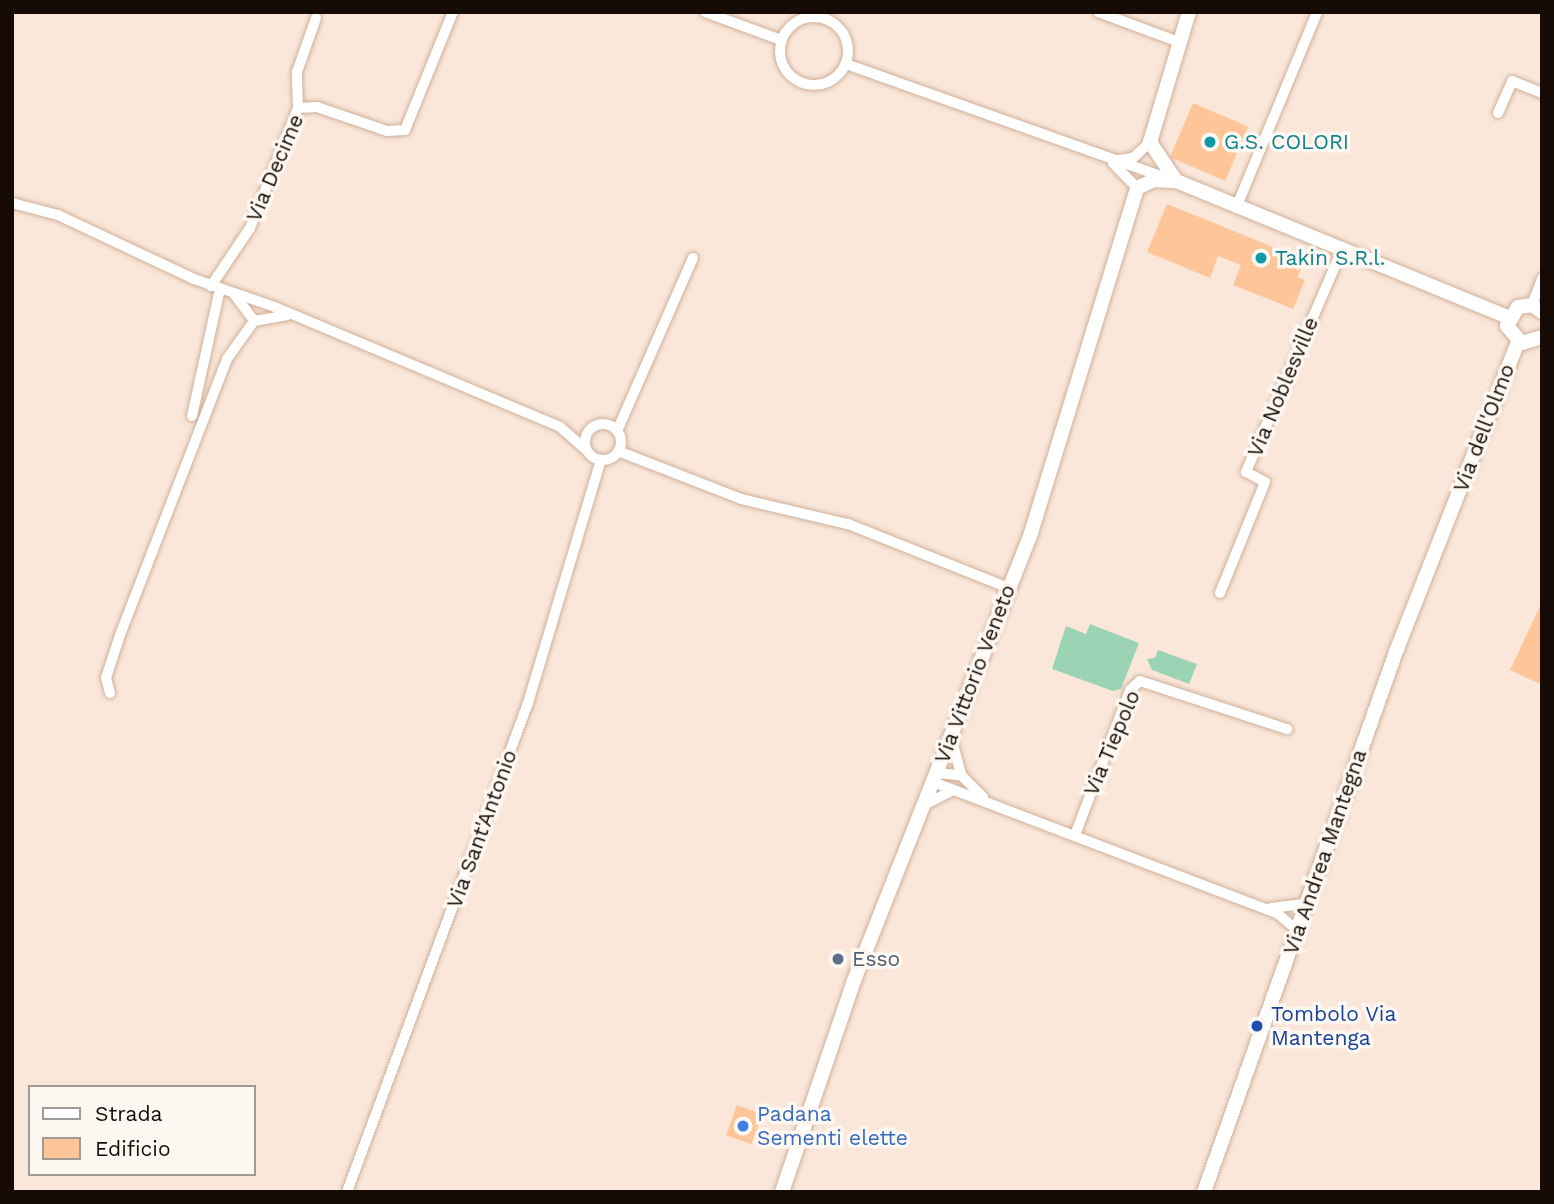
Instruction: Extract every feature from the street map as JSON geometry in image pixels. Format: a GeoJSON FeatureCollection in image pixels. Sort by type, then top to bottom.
{"type":"FeatureCollection","features":[{"type":"Feature","properties":{"kind":"main road"},"geometry":{"type":"LineString","coordinates":[[1176,181],[1150,142],[1189,12]]}},
{"type":"Feature","properties":{"kind":"main road"},"geometry":{"type":"LineString","coordinates":[[1137,188],[1154,180],[1176,181],[1236,208],[1508,317]]}},
{"type":"Feature","properties":{"kind":"main road","name":"Via Vittorio Veneto"},"geometry":{"type":"LineString","coordinates":[[782,1192],[852,984],[1031,533],[1137,188]]}},
{"type":"Feature","properties":{"kind":"main road"},"geometry":{"type":"LineString","coordinates":[[1537,309],[1518,307],[1508,317],[1509,334],[1518,342],[1530,344],[1542,337]]}},
{"type":"Feature","properties":{"kind":"main road","name":"Via dell'Olmo"},"geometry":{"type":"LineString","coordinates":[[1450,514],[1518,342]]}},
{"type":"Feature","properties":{"kind":"main road","name":"Via Andrea Mantegna"},"geometry":{"type":"LineString","coordinates":[[1204,1192],[1297,923],[1450,514]]}},
{"type":"Feature","properties":{"kind":"street","name":"Via Decime"},"geometry":{"type":"LineString","coordinates":[[221,289],[250,228],[298,108],[317,107],[387,131],[405,130],[453,12]]}},
{"type":"Feature","properties":{"kind":"street"},"geometry":{"type":"LineString","coordinates":[[705,12],[782,40]]}},
{"type":"Feature","properties":{"kind":"street"},"geometry":{"type":"LineString","coordinates":[[1098,12],[1179,42]]}},
{"type":"Feature","properties":{"kind":"street"},"geometry":{"type":"LineString","coordinates":[[1236,208],[1317,12]]}},
{"type":"Feature","properties":{"kind":"street"},"geometry":{"type":"LineString","coordinates":[[818,15],[844,33],[846,64],[825,85],[804,85],[781,63],[782,40],[795,23],[818,15]]}},
{"type":"Feature","properties":{"kind":"street"},"geometry":{"type":"LineString","coordinates":[[298,108],[297,72],[316,18]]}},
{"type":"Feature","properties":{"kind":"street"},"geometry":{"type":"LineString","coordinates":[[846,64],[1176,181]]}},
{"type":"Feature","properties":{"kind":"street"},"geometry":{"type":"LineString","coordinates":[[1498,113],[1513,81],[1542,93]]}},
{"type":"Feature","properties":{"kind":"street"},"geometry":{"type":"LineString","coordinates":[[1108,159],[1133,158],[1150,142]]}},
{"type":"Feature","properties":{"kind":"street"},"geometry":{"type":"LineString","coordinates":[[1108,159],[1137,188]]}},
{"type":"Feature","properties":{"kind":"street"},"geometry":{"type":"LineString","coordinates":[[12,203],[58,215],[221,289],[255,300],[560,427],[601,460],[618,451],[741,499],[848,524],[1009,588]]}},
{"type":"Feature","properties":{"kind":"street","name":"Via Noblesville"},"geometry":{"type":"LineString","coordinates":[[1220,593],[1265,482],[1246,472],[1342,250]]}},
{"type":"Feature","properties":{"kind":"street"},"geometry":{"type":"LineString","coordinates":[[618,451],[617,431],[693,258]]}},
{"type":"Feature","properties":{"kind":"street"},"geometry":{"type":"LineString","coordinates":[[1537,309],[1542,279]]}},
{"type":"Feature","properties":{"kind":"street"},"geometry":{"type":"LineString","coordinates":[[221,289],[258,319]]}},
{"type":"Feature","properties":{"kind":"street"},"geometry":{"type":"LineString","coordinates":[[192,415],[221,289]]}},
{"type":"Feature","properties":{"kind":"street"},"geometry":{"type":"LineString","coordinates":[[255,300],[258,319]]}},
{"type":"Feature","properties":{"kind":"street"},"geometry":{"type":"LineString","coordinates":[[110,693],[106,678],[120,635],[228,359],[258,319],[286,315]]}},
{"type":"Feature","properties":{"kind":"street"},"geometry":{"type":"LineString","coordinates":[[560,427],[592,428],[603,425],[617,431]]}},
{"type":"Feature","properties":{"kind":"street"},"geometry":{"type":"LineString","coordinates":[[586,450],[592,428]]}},
{"type":"Feature","properties":{"kind":"street","name":"Via Sant'Antonio"},"geometry":{"type":"LineString","coordinates":[[347,1192],[528,703],[601,460]]}},
{"type":"Feature","properties":{"kind":"street","name":"Via Tiepolo"},"geometry":{"type":"LineString","coordinates":[[1074,835],[1130,690],[1140,681],[1287,729]]}},
{"type":"Feature","properties":{"kind":"street"},"geometry":{"type":"LineString","coordinates":[[951,737],[961,775],[988,800]]}},
{"type":"Feature","properties":{"kind":"street"},"geometry":{"type":"LineString","coordinates":[[935,778],[961,775]]}},
{"type":"Feature","properties":{"kind":"street"},"geometry":{"type":"LineString","coordinates":[[935,778],[953,790],[988,800],[1297,923]]}},
{"type":"Feature","properties":{"kind":"street"},"geometry":{"type":"LineString","coordinates":[[922,806],[953,790]]}},
{"type":"Feature","properties":{"kind":"street"},"geometry":{"type":"LineString","coordinates":[[1261,908],[1285,909],[1306,904]]}},
{"type":"Feature","properties":{"kind":"street"},"geometry":{"type":"LineString","coordinates":[[1285,909],[1297,923]]}},
{"type":"Feature","properties":{"kind":"green space"},"geometry":{"type":"Polygon","coordinates":[[[1090,624],[1139,643],[1121,689],[1113,691],[1052,669],[1066,626],[1086,634],[1090,624]]]}},
{"type":"Feature","properties":{"kind":"green space"},"geometry":{"type":"Polygon","coordinates":[[[1158,650],[1197,664],[1189,684],[1152,670],[1147,659],[1155,658],[1158,650]]]}},
{"type":"Feature","properties":{"kind":"building","name":"G.S. COLORI"},"geometry":{"type":"Polygon","coordinates":[[[1193,103],[1248,126],[1225,181],[1170,157],[1193,103]]]}},
{"type":"Feature","properties":{"kind":"building","name":"Takin S.R.l."},"geometry":{"type":"Polygon","coordinates":[[[1167,204],[1305,260],[1297,277],[1305,280],[1293,309],[1233,285],[1241,265],[1218,256],[1210,278],[1147,252],[1167,204]]]}},
{"type":"Feature","properties":{"kind":"building"},"geometry":{"type":"Polygon","coordinates":[[[1542,602],[1542,685],[1510,670],[1542,602]]]}},
{"type":"Feature","properties":{"kind":"building","name":"Padana Sementi elette"},"geometry":{"type":"Polygon","coordinates":[[[737,1105],[762,1114],[751,1144],[726,1135],[737,1105]]]}},
{"type":"Feature","properties":{"kind":"place","name":"G.S. COLORI"},"geometry":{"type":"Point","coordinates":[1210,142]}},
{"type":"Feature","properties":{"kind":"place","name":"Takin S.R.l."},"geometry":{"type":"Point","coordinates":[1261,258]}},
{"type":"Feature","properties":{"kind":"place","name":"Esso"},"geometry":{"type":"Point","coordinates":[838,959]}},
{"type":"Feature","properties":{"kind":"place","name":"Tombolo Via Mantenga"},"geometry":{"type":"Point","coordinates":[1257,1026]}},
{"type":"Feature","properties":{"kind":"place","name":"Padana Sementi elette"},"geometry":{"type":"Point","coordinates":[743,1126]}}]}
